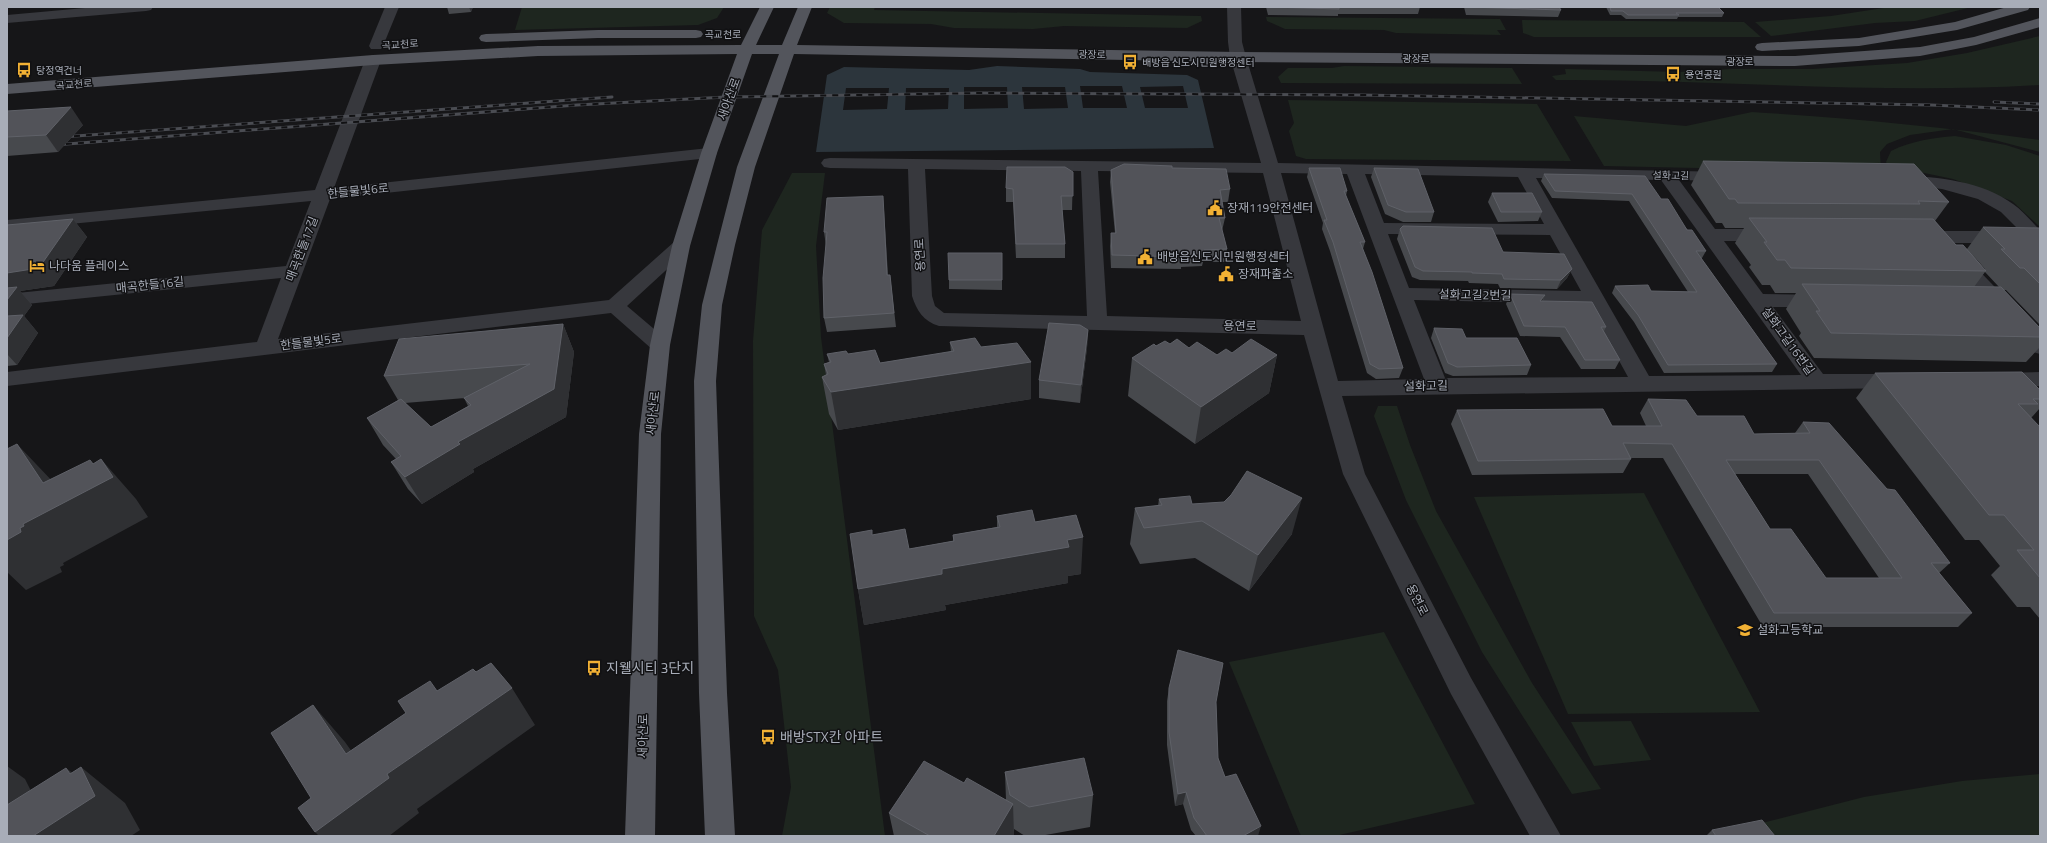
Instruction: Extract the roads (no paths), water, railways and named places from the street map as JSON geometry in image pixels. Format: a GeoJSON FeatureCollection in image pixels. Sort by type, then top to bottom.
{"type":"FeatureCollection","features":[{"type":"Feature","properties":{"kind":"main road","name":"새아산로"},"geometry":{"type":"LineString","coordinates":[[720,836],[713,693],[705,381],[712,305],[746,167],[767,38],[766,7]]}},
{"type":"Feature","properties":{"kind":"main road"},"geometry":{"type":"LineString","coordinates":[[767,38],[805,7]]}},
{"type":"Feature","properties":{"kind":"main road","name":"광장로"},"geometry":{"type":"LineString","coordinates":[[1377,44],[1756,47],[1859,42],[1957,26],[2023,7]]}},
{"type":"Feature","properties":{"kind":"main road","name":"광장로"},"geometry":{"type":"LineString","coordinates":[[767,38],[1236,46],[1795,61],[1877,56],[1937,50],[2001,35],[2040,22]]}},
{"type":"Feature","properties":{"kind":"main road","name":"곡교천로"},"geometry":{"type":"LineString","coordinates":[[473,39],[534,35],[707,34]]}},
{"type":"Feature","properties":{"kind":"main road"},"geometry":{"type":"LineString","coordinates":[[767,38],[809,34]]}},
{"type":"Feature","properties":{"kind":"main road","name":"곡교천로"},"geometry":{"type":"LineString","coordinates":[[7,77],[380,50],[538,51],[767,38]]}},
{"type":"Feature","properties":{"kind":"main road","name":"새아산로"},"geometry":{"type":"LineString","coordinates":[[640,836],[650,434],[660,345],[669,296],[681,246],[710,153],[767,38]]}},
{"type":"Feature","properties":{"kind":"main road","name":"곡교천로"},"geometry":{"type":"LineString","coordinates":[[7,89],[380,50]]}},
{"type":"Feature","properties":{"kind":"street"},"geometry":{"type":"LineString","coordinates":[[7,19],[146,7]]}},
{"type":"Feature","properties":{"kind":"street","name":"매곡한들17길"},"geometry":{"type":"LineString","coordinates":[[265,348],[322,196],[380,50],[392,7]]}},
{"type":"Feature","properties":{"kind":"street","name":"용연로"},"geometry":{"type":"LineString","coordinates":[[1234,7],[1236,46],[1271,169],[1329,390],[1354,474],[1462,686],[1546,836]]}},
{"type":"Feature","properties":{"kind":"street","name":"한들물빛6로"},"geometry":{"type":"LineString","coordinates":[[7,225],[322,196],[710,153]]}},
{"type":"Feature","properties":{"kind":"street"},"geometry":{"type":"LineString","coordinates":[[830,163],[1271,169]]}},
{"type":"Feature","properties":{"kind":"street","name":"용연로"},"geometry":{"type":"LineString","coordinates":[[916,165],[922,296],[926,309],[939,319],[1312,328]]}},
{"type":"Feature","properties":{"kind":"street"},"geometry":{"type":"LineString","coordinates":[[1089,166],[1097,323]]}},
{"type":"Feature","properties":{"kind":"street"},"geometry":{"type":"LineString","coordinates":[[1354,168],[1404,294],[1438,386]]}},
{"type":"Feature","properties":{"kind":"street","name":"설화고길"},"geometry":{"type":"LineString","coordinates":[[1271,169],[1354,168],[1745,177]]}},
{"type":"Feature","properties":{"kind":"street"},"geometry":{"type":"LineString","coordinates":[[1524,172],[1643,385]]}},
{"type":"Feature","properties":{"kind":"street","name":"설화고길16번길"},"geometry":{"type":"LineString","coordinates":[[1666,175],[1818,383]]}},
{"type":"Feature","properties":{"kind":"street"},"geometry":{"type":"LineString","coordinates":[[1888,180],[1929,182],[1950,186],[1983,196],[2006,208],[2038,238]]}},
{"type":"Feature","properties":{"kind":"street"},"geometry":{"type":"LineString","coordinates":[[1377,228],[1556,230]]}},
{"type":"Feature","properties":{"kind":"street"},"geometry":{"type":"LineString","coordinates":[[1709,234],[1788,235]]}},
{"type":"Feature","properties":{"kind":"street"},"geometry":{"type":"LineString","coordinates":[[1898,236],[2038,238]]}},
{"type":"Feature","properties":{"kind":"street"},"geometry":{"type":"LineString","coordinates":[[1937,237],[2040,347]]}},
{"type":"Feature","properties":{"kind":"street"},"geometry":{"type":"LineString","coordinates":[[660,345],[615,306],[681,246]]}},
{"type":"Feature","properties":{"kind":"street","name":"매곡한들16길"},"geometry":{"type":"LineString","coordinates":[[7,300],[294,271]]}},
{"type":"Feature","properties":{"kind":"street","name":"설화고길2번길"},"geometry":{"type":"LineString","coordinates":[[1404,294],[1594,298]]}},
{"type":"Feature","properties":{"kind":"street","name":"설화고길16번길"},"geometry":{"type":"LineString","coordinates":[[1758,300],[1836,302]]}},
{"type":"Feature","properties":{"kind":"street"},"geometry":{"type":"LineString","coordinates":[[1976,304],[1999,304]]}},
{"type":"Feature","properties":{"kind":"street","name":"한들물빛5로"},"geometry":{"type":"LineString","coordinates":[[7,379],[615,306]]}},
{"type":"Feature","properties":{"kind":"street"},"geometry":{"type":"LineString","coordinates":[[1976,380],[2040,379]]}},
{"type":"Feature","properties":{"kind":"street","name":"설화고길"},"geometry":{"type":"LineString","coordinates":[[1329,390],[1438,386],[1921,381]]}},
{"type":"Feature","properties":{"kind":"railway"},"geometry":{"type":"LineString","coordinates":[[54,145],[577,105],[726,97],[983,93],[1360,95],[1931,105],[2040,110]]}},
{"type":"Feature","properties":{"kind":"railway"},"geometry":{"type":"LineString","coordinates":[[62,137],[612,97]]}},
{"type":"Feature","properties":{"kind":"railway"},"geometry":{"type":"LineString","coordinates":[[1994,102],[2040,104]]}},
{"type":"Feature","properties":{"kind":"place","name":"배방읍 신도시민원행정센터"},"geometry":{"type":"Point","coordinates":[1130,62]}},
{"type":"Feature","properties":{"kind":"place","name":"탕정역건너"},"geometry":{"type":"Point","coordinates":[24,70]}},
{"type":"Feature","properties":{"kind":"place","name":"용연공원"},"geometry":{"type":"Point","coordinates":[1673,74]}},
{"type":"Feature","properties":{"kind":"place","name":"장재119안전센터"},"geometry":{"type":"Point","coordinates":[1215,208]}},
{"type":"Feature","properties":{"kind":"place","name":"배방읍신도시민원행정센터"},"geometry":{"type":"Point","coordinates":[1145,257]}},
{"type":"Feature","properties":{"kind":"place","name":"나다움 플레이스"},"geometry":{"type":"Point","coordinates":[37,266]}},
{"type":"Feature","properties":{"kind":"place","name":"장재파출소"},"geometry":{"type":"Point","coordinates":[1226,274]}},
{"type":"Feature","properties":{"kind":"place","name":"설화고등학교"},"geometry":{"type":"Point","coordinates":[1745,630]}},
{"type":"Feature","properties":{"kind":"place","name":"지웰시티 3단지"},"geometry":{"type":"Point","coordinates":[594,668]}},
{"type":"Feature","properties":{"kind":"place","name":"배방STX칸 아파트"},"geometry":{"type":"Point","coordinates":[768,737]}}]}
